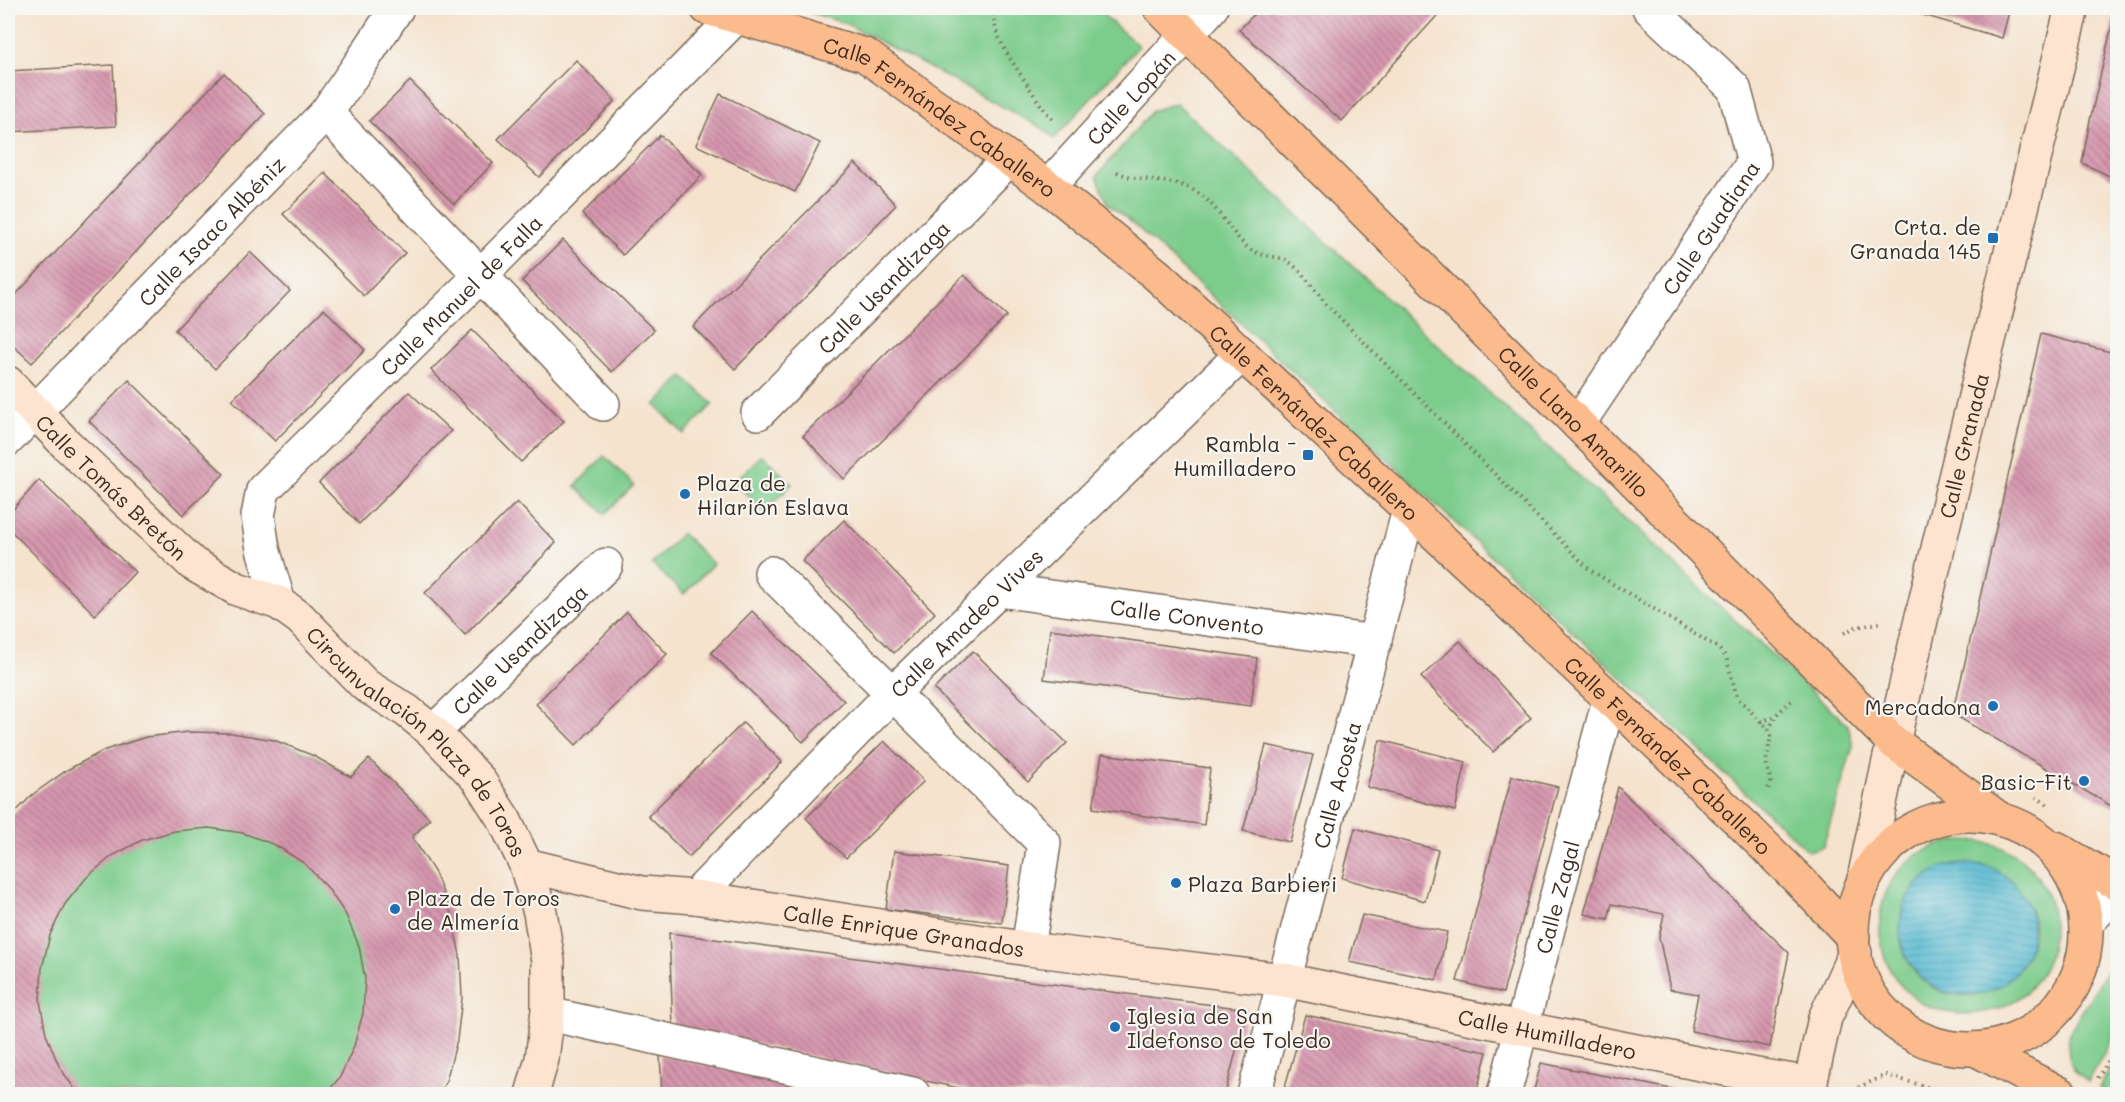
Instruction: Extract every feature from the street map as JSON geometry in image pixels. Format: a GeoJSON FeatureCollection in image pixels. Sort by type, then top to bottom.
{"type":"FeatureCollection","features":[{"type":"Feature","properties":{"kind":"main road","name":"Calle Llano Amarillo"},"geometry":{"type":"LineString","coordinates":[[1160,8],[1578,424],[1892,741],[2001,819]]}},
{"type":"Feature","properties":{"kind":"main road","name":"Calle Fernández Caballero"},"geometry":{"type":"LineString","coordinates":[[722,11],[865,55],[1048,187],[1158,276],[1782,863],[1853,945]]}},
{"type":"Feature","properties":{"kind":"main road"},"geometry":{"type":"LineString","coordinates":[[2036,836],[2059,857],[2072,876],[2081,899],[2086,923],[2086,941],[2081,966],[2057,1010],[2038,1027],[2000,1045],[1975,1048],[1949,1047],[1910,1033],[1884,1012],[1869,992],[1858,969],[1853,945],[1854,914],[1863,884],[1875,864],[1903,836],[1916,828],[1953,816],[1985,816],[2001,819],[2036,836],[2118,884]]}},
{"type":"Feature","properties":{"kind":"main road"},"geometry":{"type":"LineString","coordinates":[[1975,1048],[2061,1095]]}},
{"type":"Feature","properties":{"kind":"street","name":"Calle Isaac Albéniz"},"geometry":{"type":"LineString","coordinates":[[8,439],[326,113],[397,8]]}},
{"type":"Feature","properties":{"kind":"street","name":"Calle Lopán"},"geometry":{"type":"LineString","coordinates":[[1048,187],[1211,8]]}},
{"type":"Feature","properties":{"kind":"street","name":"Calle Guadiana"},"geometry":{"type":"LineString","coordinates":[[1578,424],[1754,162],[1734,88],[1649,8]]}},
{"type":"Feature","properties":{"kind":"street","name":"Calle Granada"},"geometry":{"type":"LineString","coordinates":[[1863,884],[1892,741],[2072,8]]}},
{"type":"Feature","properties":{"kind":"street","name":"Calle Manuel de Falla"},"geometry":{"type":"LineString","coordinates":[[279,603],[263,549],[258,516],[263,490],[480,276],[722,11]]}},
{"type":"Feature","properties":{"kind":"street"},"geometry":{"type":"LineString","coordinates":[[326,113],[603,404]]}},
{"type":"Feature","properties":{"kind":"street","name":"Calle Usandizaga"},"geometry":{"type":"LineString","coordinates":[[758,413],[1009,159]]}},
{"type":"Feature","properties":{"kind":"street","name":"Calle Amadeo Vives"},"geometry":{"type":"LineString","coordinates":[[695,897],[893,693],[1242,354]]}},
{"type":"Feature","properties":{"kind":"street","name":"Calle Tomás Bretón"},"geometry":{"type":"LineString","coordinates":[[8,383],[66,444],[193,564]]}},
{"type":"Feature","properties":{"kind":"street","name":"Calle Acosta"},"geometry":{"type":"LineString","coordinates":[[1254,1095],[1409,510]]}},
{"type":"Feature","properties":{"kind":"street","name":"Circunvalación Plaza de Toros"},"geometry":{"type":"LineString","coordinates":[[193,564],[237,589],[279,603],[300,618],[365,685],[407,711],[433,732],[478,779],[505,821],[526,865],[540,912],[548,961],[548,1014],[542,1059],[532,1095]]}},
{"type":"Feature","properties":{"kind":"street","name":"Calle Usandizaga"},"geometry":{"type":"LineString","coordinates":[[433,732],[606,565]]}},
{"type":"Feature","properties":{"kind":"street"},"geometry":{"type":"LineString","coordinates":[[771,573],[1044,843],[1028,949]]}},
{"type":"Feature","properties":{"kind":"street","name":"Calle Convento"},"geometry":{"type":"LineString","coordinates":[[999,590],[1375,642]]}},
{"type":"Feature","properties":{"kind":"street","name":"Calle Zagal"},"geometry":{"type":"LineString","coordinates":[[1504,1095],[1609,700]]}},
{"type":"Feature","properties":{"kind":"street","name":"Calle Enrique Granados"},"geometry":{"type":"LineString","coordinates":[[526,865],[642,893],[695,897],[1028,949],[1284,980]]}},
{"type":"Feature","properties":{"kind":"street"},"geometry":{"type":"LineString","coordinates":[[2086,923],[2118,891]]}},
{"type":"Feature","properties":{"kind":"street"},"geometry":{"type":"LineString","coordinates":[[1810,1089],[1825,1018],[1853,945]]}},
{"type":"Feature","properties":{"kind":"street","name":"Calle Humilladero"},"geometry":{"type":"LineString","coordinates":[[1284,980],[1764,1077],[1810,1089]]}},
{"type":"Feature","properties":{"kind":"street"},"geometry":{"type":"LineString","coordinates":[[548,1014],[913,1095]]}},
{"type":"Feature","properties":{"kind":"path"},"geometry":{"type":"LineString","coordinates":[[993,8],[996,29],[1006,52],[1043,109],[1056,123]]}},
{"type":"Feature","properties":{"kind":"path"},"geometry":{"type":"LineString","coordinates":[[1113,169],[1126,176],[1178,184],[1196,191],[1252,251],[1290,262],[1327,305],[1590,570],[1718,648],[1726,657],[1737,697],[1769,730],[1771,736],[1766,762],[1771,783],[1765,793]]}},
{"type":"Feature","properties":{"kind":"path"},"geometry":{"type":"LineString","coordinates":[[1841,635],[1856,627],[1886,624]]}},
{"type":"Feature","properties":{"kind":"path"},"geometry":{"type":"LineString","coordinates":[[1761,722],[1775,716],[1799,693]]}},
{"type":"Feature","properties":{"kind":"path"},"geometry":{"type":"LineString","coordinates":[[1769,730],[1775,716]]}},
{"type":"Feature","properties":{"kind":"path"},"geometry":{"type":"LineString","coordinates":[[2033,795],[2060,812]]}},
{"type":"Feature","properties":{"kind":"path"},"geometry":{"type":"LineString","coordinates":[[2096,1080],[2118,1045]]}},
{"type":"Feature","properties":{"kind":"path"},"geometry":{"type":"LineString","coordinates":[[1850,1091],[1886,1075],[1951,1095]]}},
{"type":"Feature","properties":{"kind":"green space"},"geometry":{"type":"Polygon","coordinates":[[[796,8],[1095,8],[1139,46],[1054,139],[1044,129],[847,24],[796,8]]]}},
{"type":"Feature","properties":{"kind":"green space"},"geometry":{"type":"Polygon","coordinates":[[[1176,103],[1848,725],[1853,746],[1823,847],[1808,851],[1136,226],[1108,204],[1097,176],[1152,111],[1176,103]]]}},
{"type":"Feature","properties":{"kind":"green space"},"geometry":{"type":"Polygon","coordinates":[[[683,376],[713,404],[684,434],[655,405],[683,376]]]}},
{"type":"Feature","properties":{"kind":"green space"},"geometry":{"type":"Polygon","coordinates":[[[762,455],[792,484],[765,512],[734,482],[762,455]]]}},
{"type":"Feature","properties":{"kind":"green space"},"geometry":{"type":"Polygon","coordinates":[[[604,456],[634,485],[605,514],[575,486],[604,456]]]}},
{"type":"Feature","properties":{"kind":"green space"},"geometry":{"type":"Polygon","coordinates":[[[682,533],[713,564],[684,594],[652,564],[682,533]]]}},
{"type":"Feature","properties":{"kind":"green space"},"geometry":{"type":"Polygon","coordinates":[[[189,732],[253,737],[284,744],[315,756],[351,777],[369,759],[430,819],[412,837],[435,873],[460,955],[462,998],[457,1040],[446,1081],[439,1094],[8,1094],[8,820],[38,792],[89,758],[127,742],[189,732]]]}},
{"type":"Feature","properties":{"kind":"green space"},"geometry":{"type":"Polygon","coordinates":[[[1960,840],[1999,847],[2027,865],[2045,891],[2053,922],[2050,953],[2036,981],[2012,1002],[1977,1013],[1939,1010],[1909,994],[1890,968],[1880,937],[1882,905],[1896,876],[1921,853],[1960,840]],[[1967,862],[1936,871],[1915,888],[1904,910],[1901,934],[1907,958],[1920,978],[1941,991],[1969,995],[1996,986],[2019,966],[2032,939],[2033,924],[2030,910],[2022,900],[1987,870],[1967,862]]]}},
{"type":"Feature","properties":{"kind":"green space"},"geometry":{"type":"Polygon","coordinates":[[[2117,954],[2117,1031],[2088,1082],[2072,1067],[2068,1049],[2069,1033],[2117,954]]]}},
{"type":"Feature","properties":{"kind":"green space"},"geometry":{"type":"Polygon","coordinates":[[[2117,1057],[2117,1094],[2110,1094],[2099,1088],[2117,1057]]]}},
{"type":"Feature","properties":{"kind":"water"},"geometry":{"type":"Polygon","coordinates":[[[1966,863],[1991,868],[2013,882],[2027,904],[2032,929],[2027,954],[2013,976],[1991,990],[1966,995],[1941,990],[1919,976],[1905,954],[1900,929],[1905,904],[1919,882],[1941,868],[1966,863]]]}},
{"type":"Feature","properties":{"kind":"building"},"geometry":{"type":"Polygon","coordinates":[[[1260,8],[1444,8],[1342,121],[1239,30],[1260,8]]]}},
{"type":"Feature","properties":{"kind":"building"},"geometry":{"type":"Polygon","coordinates":[[[1899,8],[2010,8],[2002,38],[1899,8]]]}},
{"type":"Feature","properties":{"kind":"building"},"geometry":{"type":"Polygon","coordinates":[[[2116,8],[2118,8],[2118,180],[2082,163],[2116,8]]]}},
{"type":"Feature","properties":{"kind":"building"},"geometry":{"type":"Polygon","coordinates":[[[576,60],[615,101],[539,177],[498,139],[576,60]]]}},
{"type":"Feature","properties":{"kind":"building"},"geometry":{"type":"Polygon","coordinates":[[[113,65],[116,126],[8,132],[8,71],[113,65]]]}},
{"type":"Feature","properties":{"kind":"building"},"geometry":{"type":"Polygon","coordinates":[[[224,73],[265,114],[32,363],[8,341],[8,303],[224,73]]]}},
{"type":"Feature","properties":{"kind":"building"},"geometry":{"type":"Polygon","coordinates":[[[410,81],[493,163],[454,204],[369,121],[410,81]]]}},
{"type":"Feature","properties":{"kind":"building"},"geometry":{"type":"Polygon","coordinates":[[[720,94],[820,143],[795,192],[696,145],[720,94]]]}},
{"type":"Feature","properties":{"kind":"building"},"geometry":{"type":"Polygon","coordinates":[[[660,135],[702,175],[623,255],[582,214],[660,135]]]}},
{"type":"Feature","properties":{"kind":"building"},"geometry":{"type":"Polygon","coordinates":[[[855,163],[896,205],[735,369],[693,327],[855,163]]]}},
{"type":"Feature","properties":{"kind":"building"},"geometry":{"type":"Polygon","coordinates":[[[325,173],[405,253],[364,296],[283,214],[325,173]]]}},
{"type":"Feature","properties":{"kind":"building"},"geometry":{"type":"Polygon","coordinates":[[[563,240],[654,330],[612,372],[522,281],[563,240]]]}},
{"type":"Feature","properties":{"kind":"building"},"geometry":{"type":"Polygon","coordinates":[[[250,252],[290,291],[215,369],[175,330],[250,252]]]}},
{"type":"Feature","properties":{"kind":"building"},"geometry":{"type":"Polygon","coordinates":[[[964,275],[1007,316],[844,479],[803,436],[964,275]]]}},
{"type":"Feature","properties":{"kind":"building"},"geometry":{"type":"Polygon","coordinates":[[[324,309],[365,350],[275,441],[232,400],[324,309]]]}},
{"type":"Feature","properties":{"kind":"building"},"geometry":{"type":"Polygon","coordinates":[[[472,330],[564,421],[521,462],[431,370],[472,330]]]}},
{"type":"Feature","properties":{"kind":"building"},"geometry":{"type":"Polygon","coordinates":[[[2041,334],[2118,354],[2118,810],[1951,713],[1959,688],[2041,334]]]}},
{"type":"Feature","properties":{"kind":"building"},"geometry":{"type":"Polygon","coordinates":[[[129,380],[224,474],[183,515],[89,421],[129,380]]]}},
{"type":"Feature","properties":{"kind":"building"},"geometry":{"type":"Polygon","coordinates":[[[409,392],[451,431],[359,524],[319,483],[409,392]]]}},
{"type":"Feature","properties":{"kind":"building"},"geometry":{"type":"Polygon","coordinates":[[[39,480],[135,572],[95,615],[8,528],[8,515],[39,480]]]}},
{"type":"Feature","properties":{"kind":"building"},"geometry":{"type":"Polygon","coordinates":[[[517,502],[556,543],[465,635],[425,593],[517,502]]]}},
{"type":"Feature","properties":{"kind":"building"},"geometry":{"type":"Polygon","coordinates":[[[844,520],[935,613],[894,653],[802,561],[844,520]]]}},
{"type":"Feature","properties":{"kind":"building"},"geometry":{"type":"Polygon","coordinates":[[[752,611],[844,701],[803,742],[711,653],[752,611]]]}},
{"type":"Feature","properties":{"kind":"building"},"geometry":{"type":"Polygon","coordinates":[[[627,612],[667,654],[576,745],[536,704],[627,612]]]}},
{"type":"Feature","properties":{"kind":"building"},"geometry":{"type":"Polygon","coordinates":[[[1050,629],[1257,658],[1251,706],[1044,679],[1050,629]]]}},
{"type":"Feature","properties":{"kind":"building"},"geometry":{"type":"Polygon","coordinates":[[[1460,641],[1531,718],[1493,752],[1421,677],[1460,641]]]}},
{"type":"Feature","properties":{"kind":"building"},"geometry":{"type":"Polygon","coordinates":[[[973,651],[1067,743],[1028,782],[934,689],[973,651]]]}},
{"type":"Feature","properties":{"kind":"building"},"geometry":{"type":"Polygon","coordinates":[[[743,723],[782,762],[689,857],[648,816],[743,723]]]}},
{"type":"Feature","properties":{"kind":"building","name":"Plaza de Toros de Almería"},"geometry":{"type":"Polygon","coordinates":[[[189,732],[232,733],[274,740],[314,756],[351,777],[369,759],[430,819],[412,837],[435,873],[451,913],[460,955],[462,998],[457,1040],[446,1081],[439,1094],[326,1094],[340,1077],[354,1046],[363,1013],[365,979],[359,946],[346,915],[327,887],[304,863],[275,845],[243,833],[209,828],[175,831],[142,840],[112,856],[87,877],[65,904],[50,935],[42,968],[40,1001],[46,1034],[59,1066],[78,1094],[8,1094],[8,820],[32,795],[67,770],[105,750],[146,737],[189,732]]]}},
{"type":"Feature","properties":{"kind":"building"},"geometry":{"type":"Polygon","coordinates":[[[1380,740],[1466,762],[1455,811],[1367,787],[1380,740]]]}},
{"type":"Feature","properties":{"kind":"building"},"geometry":{"type":"Polygon","coordinates":[[[884,741],[924,781],[846,858],[806,818],[884,741]]]}},
{"type":"Feature","properties":{"kind":"building"},"geometry":{"type":"Polygon","coordinates":[[[1266,745],[1313,755],[1290,842],[1243,831],[1266,745]]]}},
{"type":"Feature","properties":{"kind":"building"},"geometry":{"type":"Polygon","coordinates":[[[1102,754],[1210,768],[1204,825],[1093,808],[1102,754]]]}},
{"type":"Feature","properties":{"kind":"building"},"geometry":{"type":"Polygon","coordinates":[[[1512,776],[1558,787],[1503,993],[1457,981],[1512,776]]]}},
{"type":"Feature","properties":{"kind":"building"},"geometry":{"type":"Polygon","coordinates":[[[1618,787],[1789,953],[1770,1047],[1691,1031],[1698,994],[1670,989],[1659,937],[1664,914],[1612,904],[1608,919],[1584,914],[1618,787]]]}},
{"type":"Feature","properties":{"kind":"building"},"geometry":{"type":"Polygon","coordinates":[[[1355,828],[1438,850],[1425,901],[1342,878],[1355,828]]]}},
{"type":"Feature","properties":{"kind":"building"},"geometry":{"type":"Polygon","coordinates":[[[894,851],[1009,866],[1002,923],[886,909],[894,851]]]}},
{"type":"Feature","properties":{"kind":"building"},"geometry":{"type":"Polygon","coordinates":[[[1362,915],[1447,932],[1437,980],[1349,962],[1362,915]]]}},
{"type":"Feature","properties":{"kind":"building"},"geometry":{"type":"Polygon","coordinates":[[[669,933],[1247,1009],[1225,1094],[986,1094],[673,1026],[669,933]]]}},
{"type":"Feature","properties":{"kind":"building"},"geometry":{"type":"Polygon","coordinates":[[[1305,1015],[1487,1052],[1476,1094],[1283,1094],[1305,1015]]]}},
{"type":"Feature","properties":{"kind":"building"},"geometry":{"type":"Polygon","coordinates":[[[660,1055],[834,1094],[662,1094],[660,1055]]]}},
{"type":"Feature","properties":{"kind":"building"},"geometry":{"type":"Polygon","coordinates":[[[1541,1063],[1681,1091],[1691,1094],[1533,1094],[1541,1063]]]}},
{"type":"Feature","properties":{"kind":"place","name":"Crta. de Granada 145"},"geometry":{"type":"Point","coordinates":[1993,238]}},
{"type":"Feature","properties":{"kind":"place","name":"Rambla - Humilladero"},"geometry":{"type":"Point","coordinates":[1308,455]}},
{"type":"Feature","properties":{"kind":"place","name":"Plaza de Hilarión Eslava"},"geometry":{"type":"Point","coordinates":[685,494]}},
{"type":"Feature","properties":{"kind":"place","name":"Mercadona"},"geometry":{"type":"Point","coordinates":[1993,706]}},
{"type":"Feature","properties":{"kind":"place","name":"Basic-Fit"},"geometry":{"type":"Point","coordinates":[2084,781]}},
{"type":"Feature","properties":{"kind":"place","name":"Plaza Barbieri"},"geometry":{"type":"Point","coordinates":[1176,883]}},
{"type":"Feature","properties":{"kind":"place","name":"Plaza de Toros de Almería"},"geometry":{"type":"Point","coordinates":[395,909]}},
{"type":"Feature","properties":{"kind":"place","name":"Iglesia de San Ildefonso de Toledo"},"geometry":{"type":"Point","coordinates":[1115,1027]}}]}
